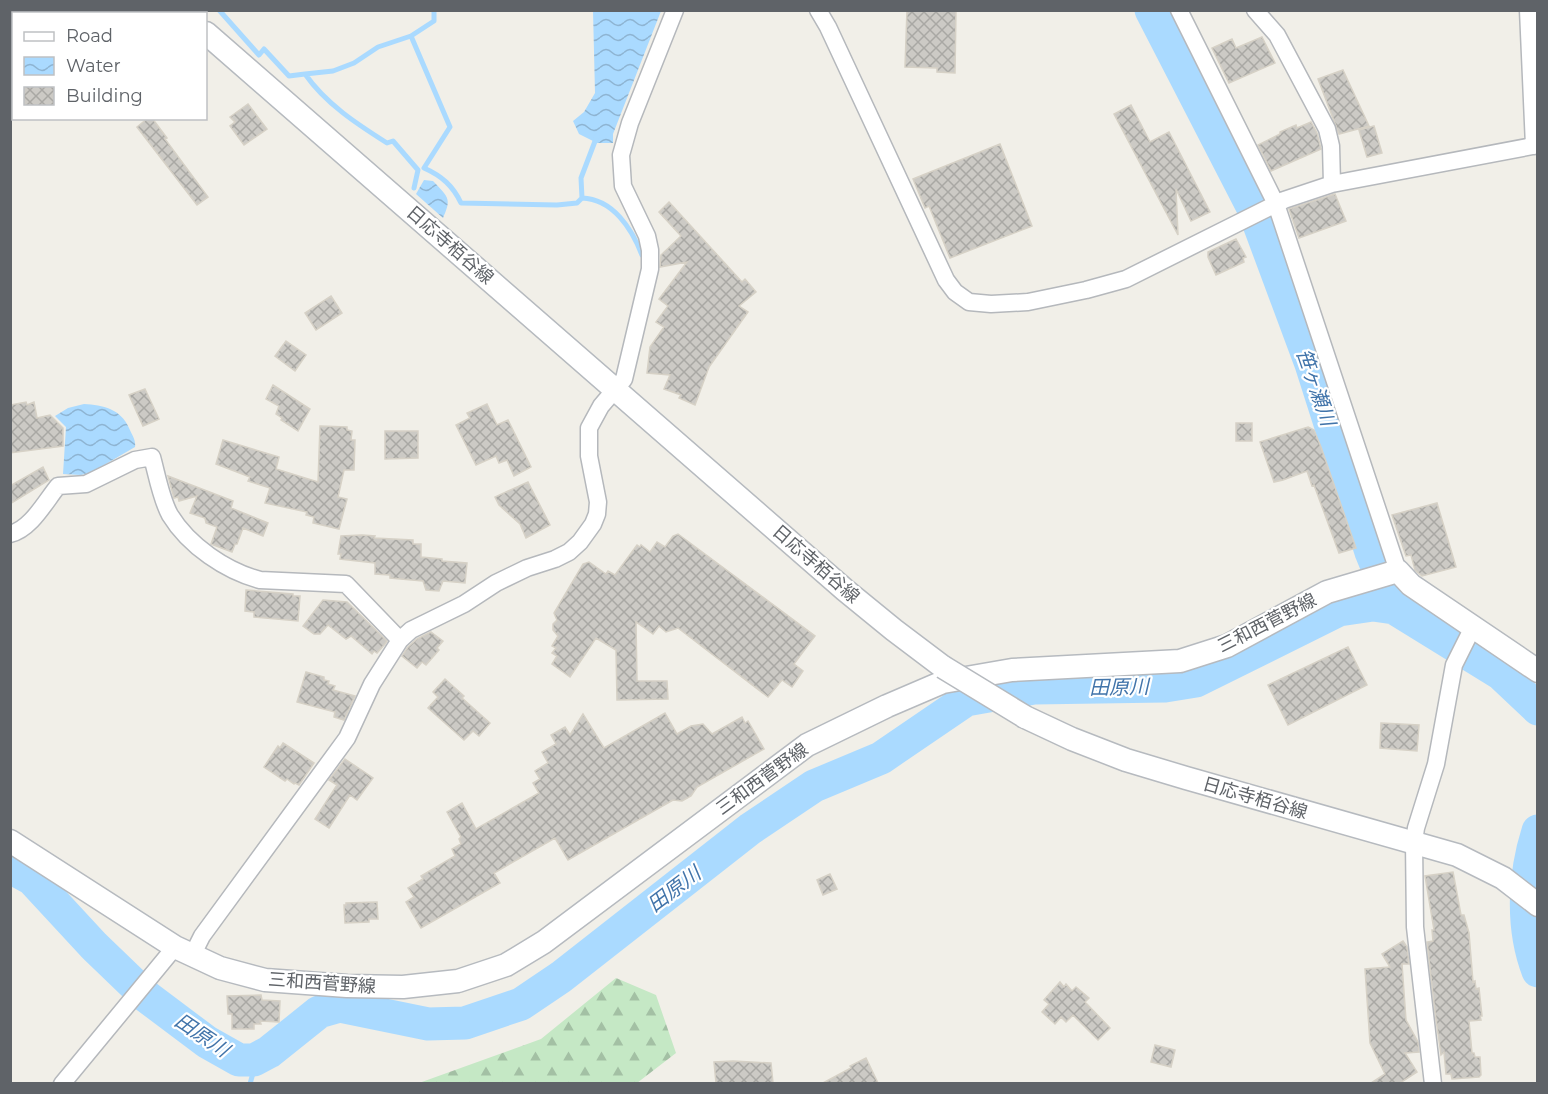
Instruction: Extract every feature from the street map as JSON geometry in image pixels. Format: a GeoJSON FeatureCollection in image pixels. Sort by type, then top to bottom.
{"type":"FeatureCollection","features":[{"type":"Feature","properties":{"kind":"main road","name":"日応寺栢谷線"},"geometry":{"type":"LineString","coordinates":[[207,34],[845,590],[943,667],[1025,717],[1072,739],[1126,760],[1457,855],[1503,878],[1538,905]]}},
{"type":"Feature","properties":{"kind":"main road"},"geometry":{"type":"LineString","coordinates":[[1387,575],[1412,585],[1470,632],[1538,671]]}},
{"type":"Feature","properties":{"kind":"main road","name":"三和西菅野線"},"geometry":{"type":"LineString","coordinates":[[10,841],[184,951],[241,975],[290,983],[347,986],[403,987],[458,981],[506,964],[544,942],[807,745],[887,706],[943,682],[1012,670],[1180,661],[1227,646],[1327,592],[1387,575]]}},
{"type":"Feature","properties":{"kind":"street"},"geometry":{"type":"LineString","coordinates":[[62,1083],[145,983],[202,936],[347,738],[372,684],[400,640],[411,630],[464,604],[496,583],[526,568],[569,552],[580,542],[593,524],[598,502],[587,441],[589,428],[600,406],[624,380],[650,269],[647,236],[623,186],[621,155],[630,123],[675,10]]}},
{"type":"Feature","properties":{"kind":"street"},"geometry":{"type":"LineString","coordinates":[[818,10],[878,132],[946,280],[955,292],[969,302],[991,304],[1028,302],[1126,279],[1272,206],[1332,184],[1536,145],[1528,10]]}},
{"type":"Feature","properties":{"kind":"street"},"geometry":{"type":"LineString","coordinates":[[1179,10],[1272,206],[1387,575]]}},
{"type":"Feature","properties":{"kind":"street"},"geometry":{"type":"LineString","coordinates":[[1255,10],[1277,35],[1327,129],[1331,146],[1332,184]]}},
{"type":"Feature","properties":{"kind":"street"},"geometry":{"type":"LineString","coordinates":[[10,534],[18,532],[28,523],[58,486],[86,484],[135,460],[152,457],[170,514],[204,552],[247,577],[260,580],[346,584],[400,640]]}},
{"type":"Feature","properties":{"kind":"street"},"geometry":{"type":"LineString","coordinates":[[1433,1083],[1415,927],[1414,842],[1416,828],[1436,764],[1454,665],[1470,632]]}},
{"type":"Feature","properties":{"kind":"green space"},"geometry":{"type":"Polygon","coordinates":[[[616,978],[656,995],[676,1053],[637,1083],[419,1083],[541,1039],[616,978]]]}},
{"type":"Feature","properties":{"kind":"water"},"geometry":{"type":"Polygon","coordinates":[[[593,11],[661,11],[613,134],[613,143],[597,143],[579,134],[573,121],[584,112],[595,93],[593,11]]]}},
{"type":"Feature","properties":{"kind":"water"},"geometry":{"type":"Polygon","coordinates":[[[424,180],[433,181],[447,198],[443,218],[416,194],[424,180]]]}},
{"type":"Feature","properties":{"kind":"water"},"geometry":{"type":"Polygon","coordinates":[[[84,404],[111,409],[121,416],[134,437],[135,447],[92,472],[81,475],[63,474],[66,427],[55,416],[68,408],[84,404]]]}},
{"type":"Feature","properties":{"kind":"building"},"geometry":{"type":"Polygon","coordinates":[[[907,10],[956,10],[955,73],[937,72],[937,68],[905,67],[907,10]]]}},
{"type":"Feature","properties":{"kind":"building"},"geometry":{"type":"Polygon","coordinates":[[[1262,37],[1275,63],[1229,83],[1212,48],[1232,39],[1236,48],[1262,37]]]}},
{"type":"Feature","properties":{"kind":"building"},"geometry":{"type":"Polygon","coordinates":[[[1343,70],[1369,126],[1339,134],[1318,79],[1343,70]]]}},
{"type":"Feature","properties":{"kind":"building"},"geometry":{"type":"Polygon","coordinates":[[[248,104],[267,129],[244,145],[230,126],[235,122],[230,117],[248,104]]]}},
{"type":"Feature","properties":{"kind":"building"},"geometry":{"type":"Polygon","coordinates":[[[1131,105],[1150,142],[1169,132],[1210,212],[1191,221],[1176,189],[1178,235],[1114,114],[1131,105]]]}},
{"type":"Feature","properties":{"kind":"building"},"geometry":{"type":"Polygon","coordinates":[[[146,120],[154,120],[208,197],[197,205],[137,127],[146,120]]]}},
{"type":"Feature","properties":{"kind":"building"},"geometry":{"type":"Polygon","coordinates":[[[1311,122],[1317,133],[1321,149],[1271,171],[1258,145],[1296,125],[1297,128],[1311,122]]]}},
{"type":"Feature","properties":{"kind":"building"},"geometry":{"type":"Polygon","coordinates":[[[1374,126],[1382,153],[1367,157],[1359,130],[1374,126]]]}},
{"type":"Feature","properties":{"kind":"building"},"geometry":{"type":"Polygon","coordinates":[[[1000,144],[1032,226],[950,258],[929,206],[925,208],[913,179],[1000,144]]]}},
{"type":"Feature","properties":{"kind":"building"},"geometry":{"type":"Polygon","coordinates":[[[1335,194],[1346,221],[1299,238],[1289,209],[1335,194]]]}},
{"type":"Feature","properties":{"kind":"building"},"geometry":{"type":"Polygon","coordinates":[[[669,202],[742,282],[745,279],[756,292],[739,306],[748,312],[709,367],[695,405],[679,398],[681,395],[664,389],[670,375],[647,373],[650,347],[664,327],[656,322],[668,306],[659,299],[687,262],[660,267],[661,255],[681,236],[659,212],[669,202]]]}},
{"type":"Feature","properties":{"kind":"building"},"geometry":{"type":"Polygon","coordinates":[[[1236,239],[1246,257],[1243,258],[1244,262],[1216,275],[1208,252],[1236,239]]]}},
{"type":"Feature","properties":{"kind":"building"},"geometry":{"type":"Polygon","coordinates":[[[331,296],[342,313],[316,330],[305,313],[331,296]]]}},
{"type":"Feature","properties":{"kind":"building"},"geometry":{"type":"Polygon","coordinates":[[[286,341],[306,355],[295,371],[275,356],[286,341]]]}},
{"type":"Feature","properties":{"kind":"building"},"geometry":{"type":"Polygon","coordinates":[[[273,385],[310,409],[298,431],[276,414],[279,406],[266,399],[273,385]]]}},
{"type":"Feature","properties":{"kind":"building"},"geometry":{"type":"Polygon","coordinates":[[[145,389],[159,419],[143,426],[129,395],[145,389]]]}},
{"type":"Feature","properties":{"kind":"building"},"geometry":{"type":"Polygon","coordinates":[[[26,402],[27,405],[34,402],[37,418],[50,415],[63,428],[63,446],[10,453],[10,405],[26,402]]]}},
{"type":"Feature","properties":{"kind":"building"},"geometry":{"type":"Polygon","coordinates":[[[487,404],[497,425],[508,420],[531,467],[514,476],[507,460],[499,463],[496,456],[476,465],[456,425],[470,418],[467,413],[487,404]]]}},
{"type":"Feature","properties":{"kind":"building"},"geometry":{"type":"Polygon","coordinates":[[[1236,423],[1252,423],[1252,441],[1236,441],[1236,423]]]}},
{"type":"Feature","properties":{"kind":"building"},"geometry":{"type":"Polygon","coordinates":[[[320,426],[347,427],[347,430],[352,431],[351,440],[355,440],[354,470],[344,470],[338,497],[347,499],[339,529],[313,523],[314,517],[306,515],[307,512],[265,503],[270,488],[248,481],[250,477],[216,464],[223,440],[279,457],[276,469],[318,482],[320,426]]]}},
{"type":"Feature","properties":{"kind":"building"},"geometry":{"type":"Polygon","coordinates":[[[1308,427],[1314,430],[1321,447],[1356,548],[1339,553],[1307,471],[1274,482],[1260,442],[1308,427]]]}},
{"type":"Feature","properties":{"kind":"building"},"geometry":{"type":"Polygon","coordinates":[[[385,431],[418,431],[418,458],[385,459],[385,431]]]}},
{"type":"Feature","properties":{"kind":"building"},"geometry":{"type":"Polygon","coordinates":[[[43,467],[49,480],[10,504],[10,486],[43,467]]]}},
{"type":"Feature","properties":{"kind":"building"},"geometry":{"type":"Polygon","coordinates":[[[168,476],[233,501],[231,508],[268,523],[263,536],[243,528],[232,552],[211,544],[217,527],[206,523],[205,518],[190,513],[197,496],[179,501],[178,497],[174,498],[168,476]]]}},
{"type":"Feature","properties":{"kind":"building"},"geometry":{"type":"Polygon","coordinates":[[[528,482],[550,525],[526,538],[520,524],[499,505],[495,497],[528,482]]]}},
{"type":"Feature","properties":{"kind":"building"},"geometry":{"type":"Polygon","coordinates":[[[1437,503],[1456,567],[1422,576],[1415,570],[1411,555],[1406,556],[1392,515],[1437,503]]]}},
{"type":"Feature","properties":{"kind":"building"},"geometry":{"type":"Polygon","coordinates":[[[678,534],[815,636],[794,664],[803,671],[792,687],[782,680],[768,697],[678,628],[666,632],[659,626],[653,634],[636,622],[637,681],[667,681],[668,699],[617,700],[616,650],[596,638],[570,677],[552,664],[557,656],[552,653],[556,648],[552,646],[558,636],[553,630],[553,624],[557,620],[554,613],[583,564],[589,562],[606,574],[608,571],[615,575],[637,545],[640,547],[641,545],[650,552],[657,542],[665,547],[673,536],[678,534]]]}},
{"type":"Feature","properties":{"kind":"building"},"geometry":{"type":"Polygon","coordinates":[[[341,536],[375,536],[374,538],[413,540],[413,544],[421,544],[421,557],[467,563],[465,583],[443,581],[439,591],[426,590],[423,581],[375,574],[375,563],[340,559],[341,554],[338,554],[341,536]]]}},
{"type":"Feature","properties":{"kind":"building"},"geometry":{"type":"Polygon","coordinates":[[[246,590],[300,596],[298,621],[254,617],[254,612],[245,611],[246,590]]]}},
{"type":"Feature","properties":{"kind":"building"},"geometry":{"type":"Polygon","coordinates":[[[323,600],[347,602],[387,641],[385,644],[377,653],[374,651],[372,654],[351,636],[346,639],[328,625],[320,634],[314,634],[303,626],[323,600]]]}},
{"type":"Feature","properties":{"kind":"building"},"geometry":{"type":"Polygon","coordinates":[[[431,632],[443,641],[437,648],[439,650],[426,665],[422,662],[417,668],[402,656],[417,639],[431,632]]]}},
{"type":"Feature","properties":{"kind":"building"},"geometry":{"type":"Polygon","coordinates":[[[1348,647],[1367,685],[1288,725],[1268,685],[1348,647]]]}},
{"type":"Feature","properties":{"kind":"building"},"geometry":{"type":"Polygon","coordinates":[[[306,672],[324,677],[324,680],[329,681],[328,684],[335,686],[333,690],[355,696],[344,720],[334,717],[335,712],[297,702],[306,672]]]}},
{"type":"Feature","properties":{"kind":"building"},"geometry":{"type":"Polygon","coordinates":[[[445,679],[490,723],[479,736],[473,731],[464,740],[428,708],[438,697],[433,692],[445,679]]]}},
{"type":"Feature","properties":{"kind":"building"},"geometry":{"type":"Polygon","coordinates":[[[665,713],[677,734],[691,726],[703,724],[712,734],[742,717],[745,723],[748,721],[764,749],[697,787],[691,796],[682,801],[673,800],[568,860],[555,838],[494,873],[500,883],[421,928],[406,902],[414,897],[408,888],[423,879],[421,876],[455,856],[452,849],[461,844],[459,839],[461,837],[447,812],[462,803],[476,829],[539,793],[533,783],[540,779],[535,771],[548,763],[542,752],[556,744],[551,735],[565,727],[570,735],[583,714],[604,748],[665,713]]]}},
{"type":"Feature","properties":{"kind":"building"},"geometry":{"type":"Polygon","coordinates":[[[1381,723],[1419,725],[1417,751],[1380,748],[1381,723]]]}},
{"type":"Feature","properties":{"kind":"building"},"geometry":{"type":"Polygon","coordinates":[[[283,743],[314,763],[299,785],[287,779],[285,781],[264,767],[278,746],[280,748],[283,743]]]}},
{"type":"Feature","properties":{"kind":"building"},"geometry":{"type":"Polygon","coordinates":[[[345,759],[373,778],[357,800],[350,795],[329,828],[315,819],[337,785],[329,780],[345,759]]]}},
{"type":"Feature","properties":{"kind":"building"},"geometry":{"type":"Polygon","coordinates":[[[1453,872],[1461,915],[1464,915],[1469,933],[1473,982],[1475,981],[1476,989],[1479,988],[1482,1016],[1480,1016],[1481,1020],[1469,1021],[1472,1053],[1475,1057],[1480,1057],[1481,1075],[1452,1079],[1451,1074],[1446,1074],[1444,1052],[1441,1055],[1435,1012],[1427,942],[1433,941],[1432,930],[1434,930],[1425,876],[1453,872]]]}},
{"type":"Feature","properties":{"kind":"building"},"geometry":{"type":"Polygon","coordinates":[[[830,874],[837,889],[823,895],[817,880],[830,874]]]}},
{"type":"Feature","properties":{"kind":"building"},"geometry":{"type":"Polygon","coordinates":[[[377,902],[378,919],[369,919],[369,922],[345,923],[344,905],[346,903],[377,902]]]}},
{"type":"Feature","properties":{"kind":"building"},"geometry":{"type":"Polygon","coordinates":[[[1403,941],[1407,947],[1409,964],[1402,964],[1406,1020],[1418,1042],[1419,1052],[1405,1053],[1417,1072],[1400,1083],[1371,1083],[1385,1074],[1370,1043],[1365,969],[1390,967],[1382,954],[1403,941]]]}},
{"type":"Feature","properties":{"kind":"building"},"geometry":{"type":"Polygon","coordinates":[[[1060,982],[1064,987],[1066,984],[1072,991],[1076,987],[1089,998],[1085,1002],[1110,1028],[1098,1040],[1073,1015],[1066,1022],[1061,1017],[1055,1024],[1042,1012],[1049,1004],[1044,1000],[1060,982]]]}},
{"type":"Feature","properties":{"kind":"building"},"geometry":{"type":"Polygon","coordinates":[[[261,995],[262,1000],[280,1001],[279,1022],[260,1021],[261,1024],[254,1024],[254,1029],[232,1029],[232,1014],[228,1014],[227,996],[261,995]]]}},
{"type":"Feature","properties":{"kind":"building"},"geometry":{"type":"Polygon","coordinates":[[[1155,1045],[1175,1050],[1171,1067],[1151,1062],[1155,1045]]]}},
{"type":"Feature","properties":{"kind":"building"},"geometry":{"type":"Polygon","coordinates":[[[866,1058],[878,1083],[823,1083],[851,1068],[850,1066],[866,1058]]]}},
{"type":"Feature","properties":{"kind":"building"},"geometry":{"type":"Polygon","coordinates":[[[714,1062],[771,1063],[773,1083],[716,1083],[714,1062]]]}},
{"type":"Feature","properties":{"kind":"waterway"},"geometry":{"type":"LineString","coordinates":[[219,10],[259,55],[264,49],[289,76],[305,74],[322,95],[343,113],[387,143],[393,141],[418,170],[414,188]]}},
{"type":"Feature","properties":{"kind":"waterway"},"geometry":{"type":"LineString","coordinates":[[305,74],[333,71],[354,63],[378,47],[411,36],[434,21],[434,10]]}},
{"type":"Feature","properties":{"kind":"waterway","name":"笹ヶ瀬川"},"geometry":{"type":"LineString","coordinates":[[1151,10],[1253,208],[1311,364],[1371,552],[1394,608],[1501,674],[1538,709]]}},
{"type":"Feature","properties":{"kind":"waterway"},"geometry":{"type":"LineString","coordinates":[[411,36],[450,127],[424,168],[446,182],[461,203],[557,205],[577,203],[582,198],[593,200],[603,204],[620,217],[633,235],[642,255]]}},
{"type":"Feature","properties":{"kind":"waterway"},"geometry":{"type":"LineString","coordinates":[[582,198],[581,178],[597,136]]}},
{"type":"Feature","properties":{"kind":"waterway","name":"田原川"},"geometry":{"type":"LineString","coordinates":[[10,867],[32,879],[94,946],[147,997],[207,1042],[239,1060],[254,1060],[269,1052],[319,1012],[340,1006],[428,1024],[465,1023],[521,1004],[561,977],[750,829],[814,786],[881,758],[966,700],[1034,688],[1165,686],[1196,681],[1339,610],[1373,605],[1394,608]]}},
{"type":"Feature","properties":{"kind":"waterway","name":"笹ヶ瀬川"},"geometry":{"type":"LineString","coordinates":[[1538,831],[1530,865],[1526,901],[1529,937],[1538,971]]}},
{"type":"Feature","properties":{"kind":"waterway"},"geometry":{"type":"LineString","coordinates":[[250,1084],[254,1060]]}}]}
